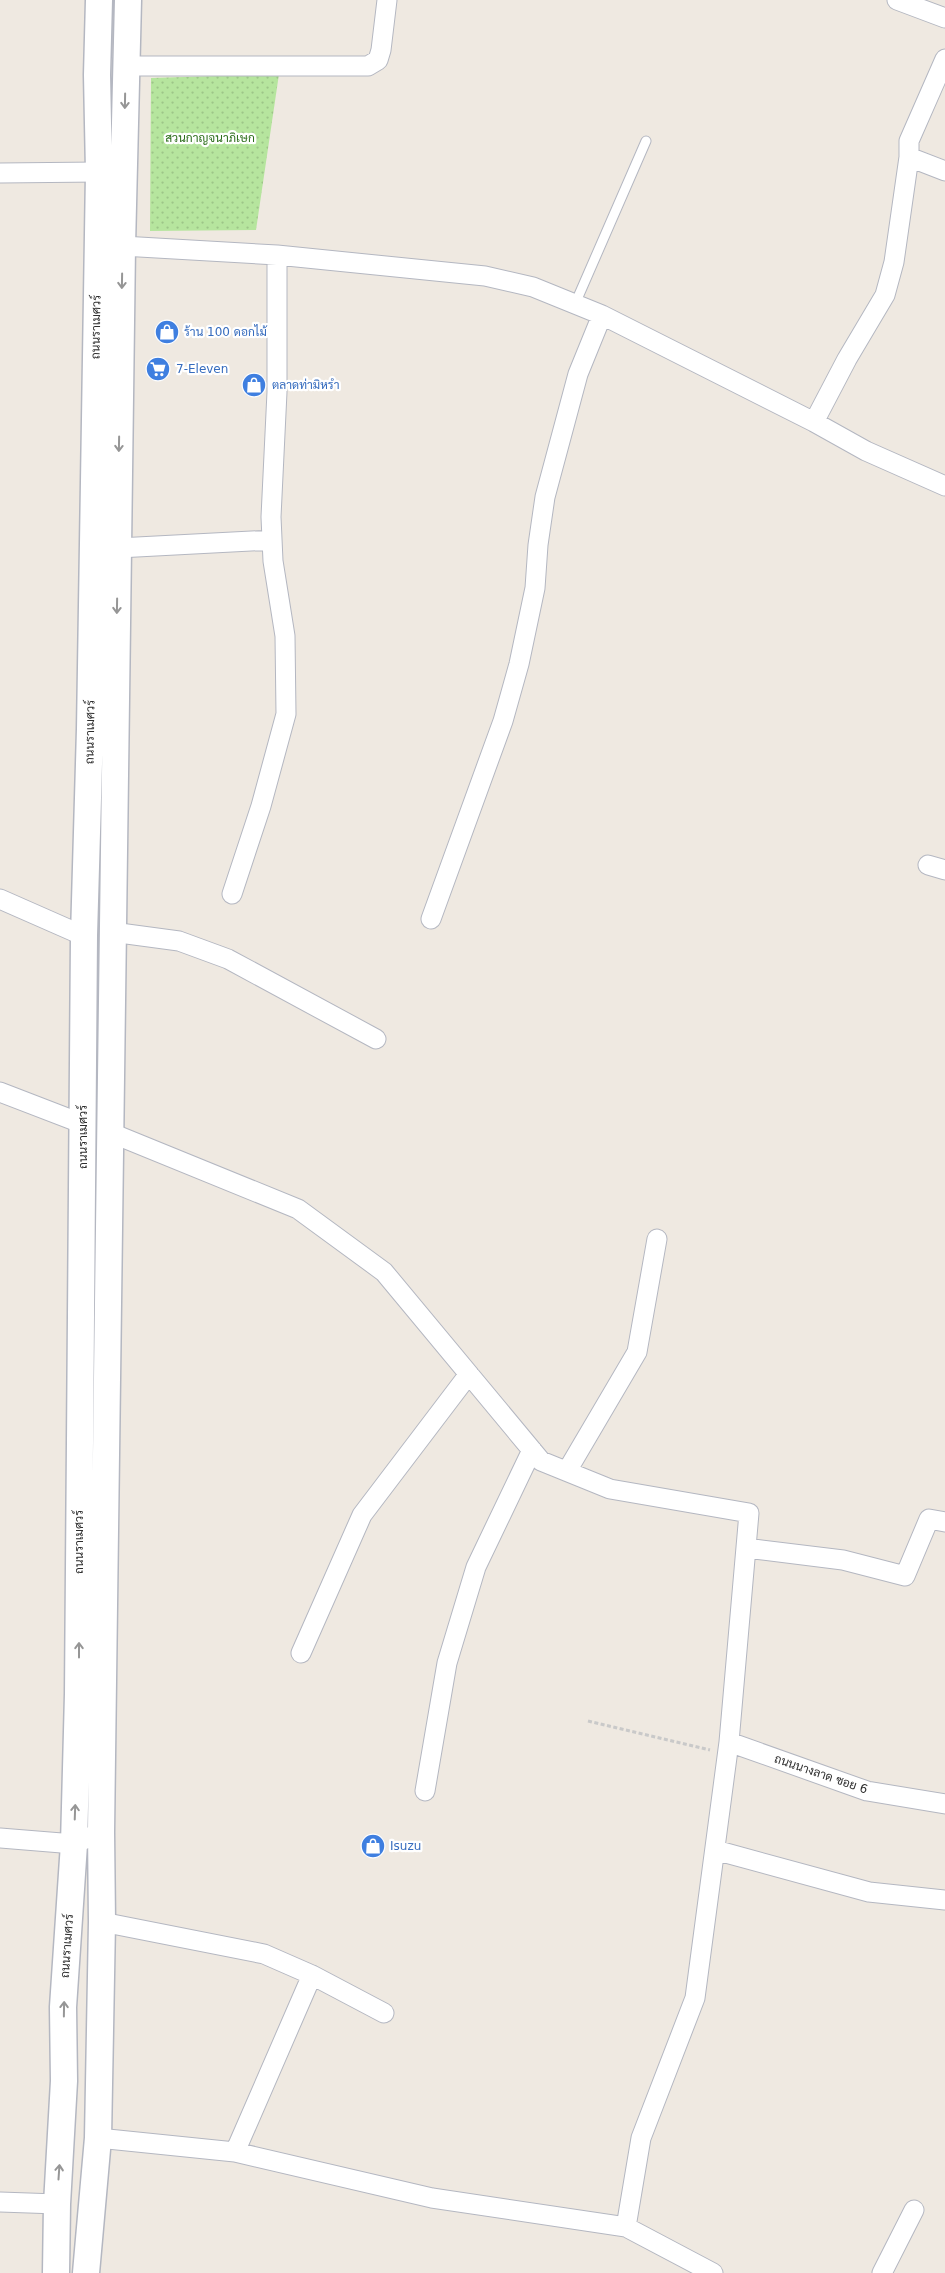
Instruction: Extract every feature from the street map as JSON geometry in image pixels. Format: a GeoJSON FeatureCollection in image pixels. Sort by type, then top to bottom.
{"type":"FeatureCollection","features":[{"type":"Feature","properties":{"kind":"main road","name":"ถนนราเมศวร์"},"geometry":{"type":"LineString","coordinates":[[86,2273],[98,2138],[102,1922],[101,1832],[109,1132],[122,246],[128,0]]}},
{"type":"Feature","properties":{"kind":"main road","name":"ถนนราเมศวร์"},"geometry":{"type":"LineString","coordinates":[[56,2273],[57,2204],[64,2089],[64,2007],[74,1844],[78,1694],[84,936],[90,719],[99,172],[98,1]]}},
{"type":"Feature","properties":{"kind":"street"},"geometry":{"type":"LineString","coordinates":[[126,66],[368,66],[378,60],[381,50],[386,0]]}},
{"type":"Feature","properties":{"kind":"street"},"geometry":{"type":"LineString","coordinates":[[897,0],[945,18]]}},
{"type":"Feature","properties":{"kind":"street"},"geometry":{"type":"LineString","coordinates":[[814,422],[847,359],[885,294],[894,262],[909,157],[909,141],[945,59]]}},
{"type":"Feature","properties":{"kind":"street"},"geometry":{"type":"LineString","coordinates":[[909,157],[945,171]]}},
{"type":"Feature","properties":{"kind":"street"},"geometry":{"type":"LineString","coordinates":[[0,173],[99,172]]}},
{"type":"Feature","properties":{"kind":"street"},"geometry":{"type":"LineString","coordinates":[[122,246],[277,255],[485,276],[533,287],[602,315],[814,422],[866,451],[945,486]]}},
{"type":"Feature","properties":{"kind":"street"},"geometry":{"type":"LineString","coordinates":[[232,894],[261,806],[286,714],[285,636],[273,561],[271,517],[277,392],[277,255]]}},
{"type":"Feature","properties":{"kind":"street"},"geometry":{"type":"LineString","coordinates":[[431,919],[503,721],[519,664],[535,588],[538,546],[545,497],[578,374],[602,315]]}},
{"type":"Feature","properties":{"kind":"street"},"geometry":{"type":"LineString","coordinates":[[118,548],[272,540]]}},
{"type":"Feature","properties":{"kind":"street"},"geometry":{"type":"LineString","coordinates":[[0,899],[84,936]]}},
{"type":"Feature","properties":{"kind":"street"},"geometry":{"type":"LineString","coordinates":[[112,932],[179,941],[228,959],[376,1039]]}},
{"type":"Feature","properties":{"kind":"street"},"geometry":{"type":"LineString","coordinates":[[0,1092],[83,1124]]}},
{"type":"Feature","properties":{"kind":"street"},"geometry":{"type":"LineString","coordinates":[[109,1132],[298,1209],[384,1272],[541,1461],[610,1489],[749,1513],[728,1748],[695,1998],[641,2138],[626,2227]]}},
{"type":"Feature","properties":{"kind":"street"},"geometry":{"type":"LineString","coordinates":[[567,1471],[637,1352],[658,1239]]}},
{"type":"Feature","properties":{"kind":"street"},"geometry":{"type":"LineString","coordinates":[[301,1653],[362,1515],[469,1374]]}},
{"type":"Feature","properties":{"kind":"street"},"geometry":{"type":"LineString","coordinates":[[425,1791],[447,1663],[476,1566],[532,1450]]}},
{"type":"Feature","properties":{"kind":"street"},"geometry":{"type":"LineString","coordinates":[[746,1548],[843,1560],[905,1576],[929,1519],[945,1522]]}},
{"type":"Feature","properties":{"kind":"street","name":"ถนนนางลาด ซอย 6"},"geometry":{"type":"LineString","coordinates":[[728,1748],[868,1791],[945,1804]]}},
{"type":"Feature","properties":{"kind":"street"},"geometry":{"type":"LineString","coordinates":[[0,1838],[74,1844],[101,1832]]}},
{"type":"Feature","properties":{"kind":"street"},"geometry":{"type":"LineString","coordinates":[[715,1850],[869,1892],[945,1900]]}},
{"type":"Feature","properties":{"kind":"street"},"geometry":{"type":"LineString","coordinates":[[102,1922],[264,1954],[312,1975],[384,2013]]}},
{"type":"Feature","properties":{"kind":"street"},"geometry":{"type":"LineString","coordinates":[[235,2152],[312,1975]]}},
{"type":"Feature","properties":{"kind":"street"},"geometry":{"type":"LineString","coordinates":[[98,2138],[235,2152],[432,2198],[626,2227],[713,2273]]}},
{"type":"Feature","properties":{"kind":"street"},"geometry":{"type":"LineString","coordinates":[[0,2202],[57,2204]]}},
{"type":"Feature","properties":{"kind":"street"},"geometry":{"type":"LineString","coordinates":[[882,2273],[914,2210]]}},
{"type":"Feature","properties":{"kind":"lane"},"geometry":{"type":"LineString","coordinates":[[575,304],[646,141]]}},
{"type":"Feature","properties":{"kind":"path"},"geometry":{"type":"LineString","coordinates":[[588,1721],[728,1748]]}},
{"type":"Feature","properties":{"kind":"green space","name":"สวนกาญจนาภิเษก"},"geometry":{"type":"Polygon","coordinates":[[[279,74],[256,230],[150,231],[151,78],[279,74]]]}},
{"type":"Feature","properties":{"kind":"place","name":"ร้าน 100 ดอกไม้"},"geometry":{"type":"Point","coordinates":[167,332]}},
{"type":"Feature","properties":{"kind":"place","name":"7-Eleven"},"geometry":{"type":"Point","coordinates":[158,369]}},
{"type":"Feature","properties":{"kind":"place","name":"ตลาดท่ามิหรำ"},"geometry":{"type":"Point","coordinates":[254,385]}},
{"type":"Feature","properties":{"kind":"place","name":"Isuzu"},"geometry":{"type":"Point","coordinates":[373,1846]}}]}
